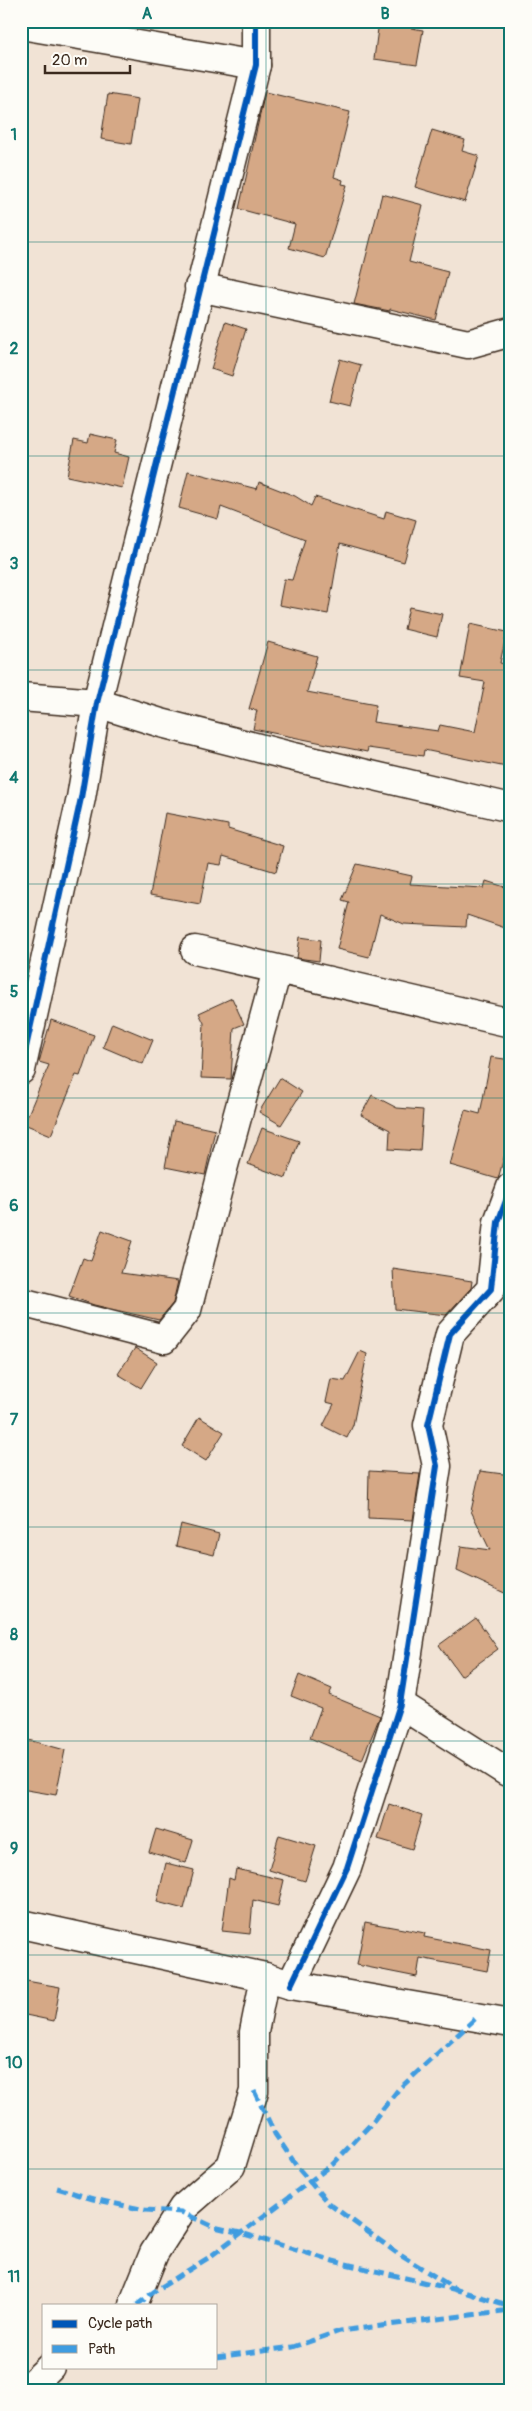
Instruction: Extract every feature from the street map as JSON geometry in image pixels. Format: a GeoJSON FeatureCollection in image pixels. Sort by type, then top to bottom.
{"type":"FeatureCollection","features":[{"type":"Feature","properties":{"kind":"street"},"geometry":{"type":"LineString","coordinates":[[21,1070],[81,798],[97,703],[199,287],[256,66],[256,21]]}},
{"type":"Feature","properties":{"kind":"street"},"geometry":{"type":"LineString","coordinates":[[21,25],[256,66]]}},
{"type":"Feature","properties":{"kind":"street"},"geometry":{"type":"LineString","coordinates":[[199,287],[468,344],[511,332]]}},
{"type":"Feature","properties":{"kind":"street"},"geometry":{"type":"LineString","coordinates":[[21,698],[97,703],[161,723],[290,756],[511,808]]}},
{"type":"Feature","properties":{"kind":"street"},"geometry":{"type":"LineString","coordinates":[[195,950],[511,1023]]}},
{"type":"Feature","properties":{"kind":"street"},"geometry":{"type":"LineString","coordinates":[[21,1302],[164,1339],[188,1310],[223,1169],[277,970]]}},
{"type":"Feature","properties":{"kind":"street"},"geometry":{"type":"LineString","coordinates":[[291,1985],[347,1868],[400,1704],[437,1466],[428,1425],[450,1334],[491,1289],[502,1267],[498,1222],[511,1186]]}},
{"type":"Feature","properties":{"kind":"street"},"geometry":{"type":"LineString","coordinates":[[400,1704],[507,1772]]}},
{"type":"Feature","properties":{"kind":"street"},"geometry":{"type":"LineString","coordinates":[[21,1924],[265,1977],[291,1985],[511,2023]]}},
{"type":"Feature","properties":{"kind":"street"},"geometry":{"type":"LineString","coordinates":[[133,2304],[154,2254],[183,2208],[231,2166],[254,2091],[254,2032],[265,1977]]}},
{"type":"Feature","properties":{"kind":"street"},"geometry":{"type":"LineString","coordinates":[[26,2390],[49,2368]]}},
{"type":"Feature","properties":{"kind":"building"},"geometry":{"type":"Polygon","coordinates":[[[379,21],[413,21],[411,28],[423,30],[417,65],[374,59],[379,21]]]}},
{"type":"Feature","properties":{"kind":"building"},"geometry":{"type":"Polygon","coordinates":[[[265,92],[350,112],[334,177],[343,180],[342,184],[347,185],[325,258],[289,248],[295,224],[239,209],[265,92]]]}},
{"type":"Feature","properties":{"kind":"building"},"geometry":{"type":"Polygon","coordinates":[[[108,94],[138,99],[131,144],[101,139],[108,94]]]}},
{"type":"Feature","properties":{"kind":"building"},"geometry":{"type":"Polygon","coordinates":[[[432,130],[465,140],[462,151],[479,156],[465,202],[415,187],[432,130]]]}},
{"type":"Feature","properties":{"kind":"building"},"geometry":{"type":"Polygon","coordinates":[[[382,194],[423,205],[409,262],[448,272],[436,320],[390,309],[390,311],[354,304],[382,194]]]}},
{"type":"Feature","properties":{"kind":"building"},"geometry":{"type":"Polygon","coordinates":[[[225,322],[246,329],[232,376],[211,369],[225,322]]]}},
{"type":"Feature","properties":{"kind":"building"},"geometry":{"type":"Polygon","coordinates":[[[340,359],[361,365],[350,406],[329,401],[340,359]]]}},
{"type":"Feature","properties":{"kind":"building"},"geometry":{"type":"Polygon","coordinates":[[[90,434],[117,440],[114,453],[129,457],[122,488],[67,476],[74,440],[88,443],[90,434]]]}},
{"type":"Feature","properties":{"kind":"building"},"geometry":{"type":"Polygon","coordinates":[[[188,471],[257,489],[259,482],[295,496],[311,506],[315,497],[384,519],[386,511],[416,520],[404,562],[340,544],[328,614],[279,605],[284,579],[292,580],[305,539],[221,507],[218,519],[179,508],[188,471]]]}},
{"type":"Feature","properties":{"kind":"building"},"geometry":{"type":"Polygon","coordinates":[[[409,607],[442,614],[437,637],[404,629],[409,607]]]}},
{"type":"Feature","properties":{"kind":"building"},"geometry":{"type":"Polygon","coordinates":[[[470,624],[507,632],[500,663],[511,665],[511,768],[424,750],[423,756],[368,748],[367,752],[253,729],[257,710],[249,709],[268,642],[317,656],[307,692],[376,705],[373,722],[438,731],[440,725],[475,732],[485,682],[460,678],[470,624]]]}},
{"type":"Feature","properties":{"kind":"building"},"geometry":{"type":"Polygon","coordinates":[[[165,813],[228,825],[228,829],[283,846],[276,872],[223,856],[221,865],[208,863],[200,904],[150,895],[165,813]]]}},
{"type":"Feature","properties":{"kind":"building"},"geometry":{"type":"Polygon","coordinates":[[[357,864],[412,876],[410,884],[484,888],[486,881],[511,889],[511,930],[467,915],[466,927],[404,924],[380,914],[369,957],[337,949],[349,902],[342,900],[357,864]]]}},
{"type":"Feature","properties":{"kind":"building"},"geometry":{"type":"Polygon","coordinates":[[[300,937],[321,940],[319,961],[297,958],[300,937]]]}},
{"type":"Feature","properties":{"kind":"building"},"geometry":{"type":"Polygon","coordinates":[[[232,998],[244,1024],[234,1028],[231,1079],[201,1078],[204,1023],[199,1013],[232,998]]]}},
{"type":"Feature","properties":{"kind":"building"},"geometry":{"type":"Polygon","coordinates":[[[51,1020],[94,1035],[80,1076],[76,1075],[51,1135],[24,1124],[49,1065],[39,1062],[51,1020]]]}},
{"type":"Feature","properties":{"kind":"building"},"geometry":{"type":"Polygon","coordinates":[[[112,1023],[153,1040],[143,1064],[103,1047],[112,1023]]]}},
{"type":"Feature","properties":{"kind":"building"},"geometry":{"type":"Polygon","coordinates":[[[491,1057],[511,1060],[511,1132],[498,1179],[450,1165],[465,1110],[480,1114],[491,1057]]]}},
{"type":"Feature","properties":{"kind":"building"},"geometry":{"type":"Polygon","coordinates":[[[280,1078],[302,1092],[281,1125],[259,1112],[280,1078]]]}},
{"type":"Feature","properties":{"kind":"building"},"geometry":{"type":"Polygon","coordinates":[[[372,1095],[397,1108],[423,1110],[420,1151],[389,1149],[390,1130],[361,1115],[372,1095]]]}},
{"type":"Feature","properties":{"kind":"building"},"geometry":{"type":"Polygon","coordinates":[[[174,1121],[215,1130],[205,1175],[165,1167],[174,1121]]]}},
{"type":"Feature","properties":{"kind":"building"},"geometry":{"type":"Polygon","coordinates":[[[262,1128],[299,1141],[286,1178],[248,1164],[262,1128]]]}},
{"type":"Feature","properties":{"kind":"building"},"geometry":{"type":"Polygon","coordinates":[[[102,1230],[132,1241],[121,1273],[178,1281],[173,1303],[159,1320],[94,1305],[69,1296],[83,1258],[91,1261],[102,1230]]]}},
{"type":"Feature","properties":{"kind":"building"},"geometry":{"type":"Polygon","coordinates":[[[393,1269],[472,1281],[471,1288],[446,1315],[395,1309],[393,1269]]]}},
{"type":"Feature","properties":{"kind":"building"},"geometry":{"type":"Polygon","coordinates":[[[135,1348],[157,1362],[141,1388],[118,1374],[135,1348]]]}},
{"type":"Feature","properties":{"kind":"building"},"geometry":{"type":"Polygon","coordinates":[[[360,1351],[367,1354],[353,1425],[347,1438],[323,1426],[334,1404],[326,1402],[331,1379],[345,1381],[360,1351]]]}},
{"type":"Feature","properties":{"kind":"building"},"geometry":{"type":"Polygon","coordinates":[[[199,1417],[224,1432],[206,1461],[182,1446],[199,1417]]]}},
{"type":"Feature","properties":{"kind":"building"},"geometry":{"type":"Polygon","coordinates":[[[369,1471],[420,1474],[413,1520],[368,1518],[369,1471]]]}},
{"type":"Feature","properties":{"kind":"building"},"geometry":{"type":"Polygon","coordinates":[[[480,1471],[511,1475],[511,1596],[457,1571],[461,1546],[490,1550],[471,1511],[480,1471]]]}},
{"type":"Feature","properties":{"kind":"building"},"geometry":{"type":"Polygon","coordinates":[[[181,1524],[219,1534],[214,1555],[176,1546],[181,1524]]]}},
{"type":"Feature","properties":{"kind":"building"},"geometry":{"type":"Polygon","coordinates":[[[476,1618],[498,1649],[461,1676],[439,1645],[476,1618]]]}},
{"type":"Feature","properties":{"kind":"building"},"geometry":{"type":"Polygon","coordinates":[[[299,1675],[332,1689],[329,1695],[380,1716],[362,1760],[310,1738],[321,1708],[291,1696],[299,1675]]]}},
{"type":"Feature","properties":{"kind":"building"},"geometry":{"type":"Polygon","coordinates":[[[21,1738],[65,1750],[56,1795],[21,1789],[21,1738]]]}},
{"type":"Feature","properties":{"kind":"building"},"geometry":{"type":"Polygon","coordinates":[[[389,1804],[422,1815],[412,1849],[378,1839],[389,1804]]]}},
{"type":"Feature","properties":{"kind":"building"},"geometry":{"type":"Polygon","coordinates":[[[156,1829],[193,1840],[186,1863],[149,1852],[156,1829]]]}},
{"type":"Feature","properties":{"kind":"building"},"geometry":{"type":"Polygon","coordinates":[[[279,1835],[316,1846],[305,1881],[269,1870],[279,1835]]]}},
{"type":"Feature","properties":{"kind":"building"},"geometry":{"type":"Polygon","coordinates":[[[166,1863],[194,1870],[184,1909],[157,1902],[166,1863]]]}},
{"type":"Feature","properties":{"kind":"building"},"geometry":{"type":"Polygon","coordinates":[[[236,1869],[284,1880],[278,1906],[253,1900],[250,1934],[222,1931],[229,1878],[234,1880],[236,1869]]]}},
{"type":"Feature","properties":{"kind":"building"},"geometry":{"type":"Polygon","coordinates":[[[365,1922],[425,1933],[424,1937],[491,1950],[487,1971],[420,1958],[417,1977],[357,1965],[365,1922]]]}},
{"type":"Feature","properties":{"kind":"building"},"geometry":{"type":"Polygon","coordinates":[[[21,1980],[60,1987],[54,2021],[21,2014],[21,1980]]]}},
{"type":"Feature","properties":{"kind":"marked path"},"geometry":{"type":"LineString","coordinates":[[138,2304],[155,2291],[208,2258],[333,2164],[369,2126],[398,2090],[477,2017]]}},
{"type":"Feature","properties":{"kind":"marked path"},"geometry":{"type":"LineString","coordinates":[[254,2091],[275,2134],[298,2168],[328,2203],[397,2253],[457,2290],[511,2306]]}},
{"type":"Feature","properties":{"kind":"marked path"},"geometry":{"type":"LineString","coordinates":[[57,2188],[93,2199],[145,2210],[181,2212],[214,2227],[241,2233],[333,2261],[457,2290]]}},
{"type":"Feature","properties":{"kind":"marked path"},"geometry":{"type":"LineString","coordinates":[[218,2357],[293,2347],[340,2331],[511,2310]]}},
{"type":"Feature","properties":{"kind":"cycle path"},"geometry":{"type":"LineString","coordinates":[[21,1070],[81,798],[97,703],[256,65],[256,21]]}},
{"type":"Feature","properties":{"kind":"cycle path"},"geometry":{"type":"LineString","coordinates":[[291,1985],[347,1868],[400,1704],[437,1466],[428,1425],[450,1334],[491,1289],[498,1222],[511,1187]]}}]}
